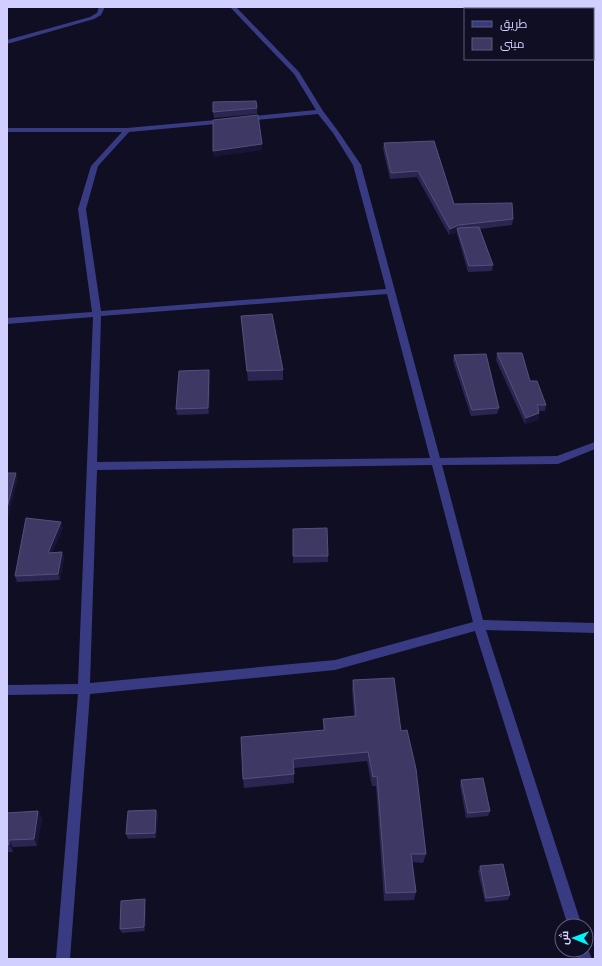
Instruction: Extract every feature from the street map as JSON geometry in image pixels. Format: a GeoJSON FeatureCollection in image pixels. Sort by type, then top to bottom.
{"type":"FeatureCollection","features":[{"type":"Feature","properties":{"kind":"street"},"geometry":{"type":"LineString","coordinates":[[7,42],[92,18],[99,14],[102,7]]}},
{"type":"Feature","properties":{"kind":"street"},"geometry":{"type":"LineString","coordinates":[[233,7],[297,73],[320,112],[336,132],[358,165],[479,625],[572,918]]}},
{"type":"Feature","properties":{"kind":"street"},"geometry":{"type":"LineString","coordinates":[[7,130],[127,130],[320,112]]}},
{"type":"Feature","properties":{"kind":"street"},"geometry":{"type":"LineString","coordinates":[[62,959],[84,689],[97,315],[82,209],[95,166],[127,130]]}},
{"type":"Feature","properties":{"kind":"street"},"geometry":{"type":"LineString","coordinates":[[7,321],[391,292]]}},
{"type":"Feature","properties":{"kind":"street"},"geometry":{"type":"LineString","coordinates":[[92,466],[558,460],[595,445]]}},
{"type":"Feature","properties":{"kind":"street"},"geometry":{"type":"LineString","coordinates":[[7,690],[84,689],[335,665],[479,625],[595,628]]}},
{"type":"Feature","properties":{"kind":"building"},"geometry":{"type":"Polygon","coordinates":[[[501,7],[595,7],[595,47],[594,8],[501,7]]]}},
{"type":"Feature","properties":{"kind":"building"},"geometry":{"type":"Polygon","coordinates":[[[256,101],[257,108],[213,112],[213,102],[256,101]]]}},
{"type":"Feature","properties":{"kind":"building"},"geometry":{"type":"Polygon","coordinates":[[[258,115],[262,144],[213,151],[213,120],[258,115]]]}},
{"type":"Feature","properties":{"kind":"building"},"geometry":{"type":"Polygon","coordinates":[[[434,141],[454,204],[512,203],[513,219],[459,225],[450,229],[418,171],[391,173],[384,143],[434,141]]]}},
{"type":"Feature","properties":{"kind":"building"},"geometry":{"type":"Polygon","coordinates":[[[479,227],[493,265],[469,266],[457,228],[479,227]]]}},
{"type":"Feature","properties":{"kind":"building"},"geometry":{"type":"Polygon","coordinates":[[[272,314],[283,370],[247,371],[241,316],[272,314]]]}},
{"type":"Feature","properties":{"kind":"building"},"geometry":{"type":"Polygon","coordinates":[[[497,353],[522,353],[530,381],[537,381],[546,405],[537,405],[539,413],[526,418],[497,353]]]}},
{"type":"Feature","properties":{"kind":"building"},"geometry":{"type":"Polygon","coordinates":[[[486,354],[499,408],[472,410],[454,355],[486,354]]]}},
{"type":"Feature","properties":{"kind":"building"},"geometry":{"type":"Polygon","coordinates":[[[209,370],[208,408],[176,409],[179,371],[209,370]]]}},
{"type":"Feature","properties":{"kind":"building"},"geometry":{"type":"Polygon","coordinates":[[[7,473],[16,473],[7,508],[7,473]]]}},
{"type":"Feature","properties":{"kind":"building"},"geometry":{"type":"Polygon","coordinates":[[[26,518],[61,522],[48,553],[62,552],[58,574],[15,576],[26,518]]]}},
{"type":"Feature","properties":{"kind":"building"},"geometry":{"type":"Polygon","coordinates":[[[327,528],[328,556],[293,556],[293,529],[327,528]]]}},
{"type":"Feature","properties":{"kind":"building"},"geometry":{"type":"Polygon","coordinates":[[[394,678],[401,731],[407,730],[416,769],[426,854],[411,854],[416,892],[386,893],[377,776],[373,777],[368,752],[293,759],[294,774],[243,779],[241,737],[325,730],[323,719],[356,716],[353,680],[394,678]]]}},
{"type":"Feature","properties":{"kind":"building"},"geometry":{"type":"Polygon","coordinates":[[[483,778],[490,811],[468,813],[461,780],[483,778]]]}},
{"type":"Feature","properties":{"kind":"building"},"geometry":{"type":"Polygon","coordinates":[[[156,810],[155,833],[126,834],[128,811],[156,810]]]}},
{"type":"Feature","properties":{"kind":"building"},"geometry":{"type":"Polygon","coordinates":[[[38,811],[34,839],[9,840],[9,845],[7,845],[7,813],[38,811]]]}},
{"type":"Feature","properties":{"kind":"building"},"geometry":{"type":"Polygon","coordinates":[[[503,864],[510,895],[486,898],[480,866],[503,864]]]}},
{"type":"Feature","properties":{"kind":"building"},"geometry":{"type":"Polygon","coordinates":[[[145,899],[144,927],[120,929],[121,901],[145,899]]]}}]}
